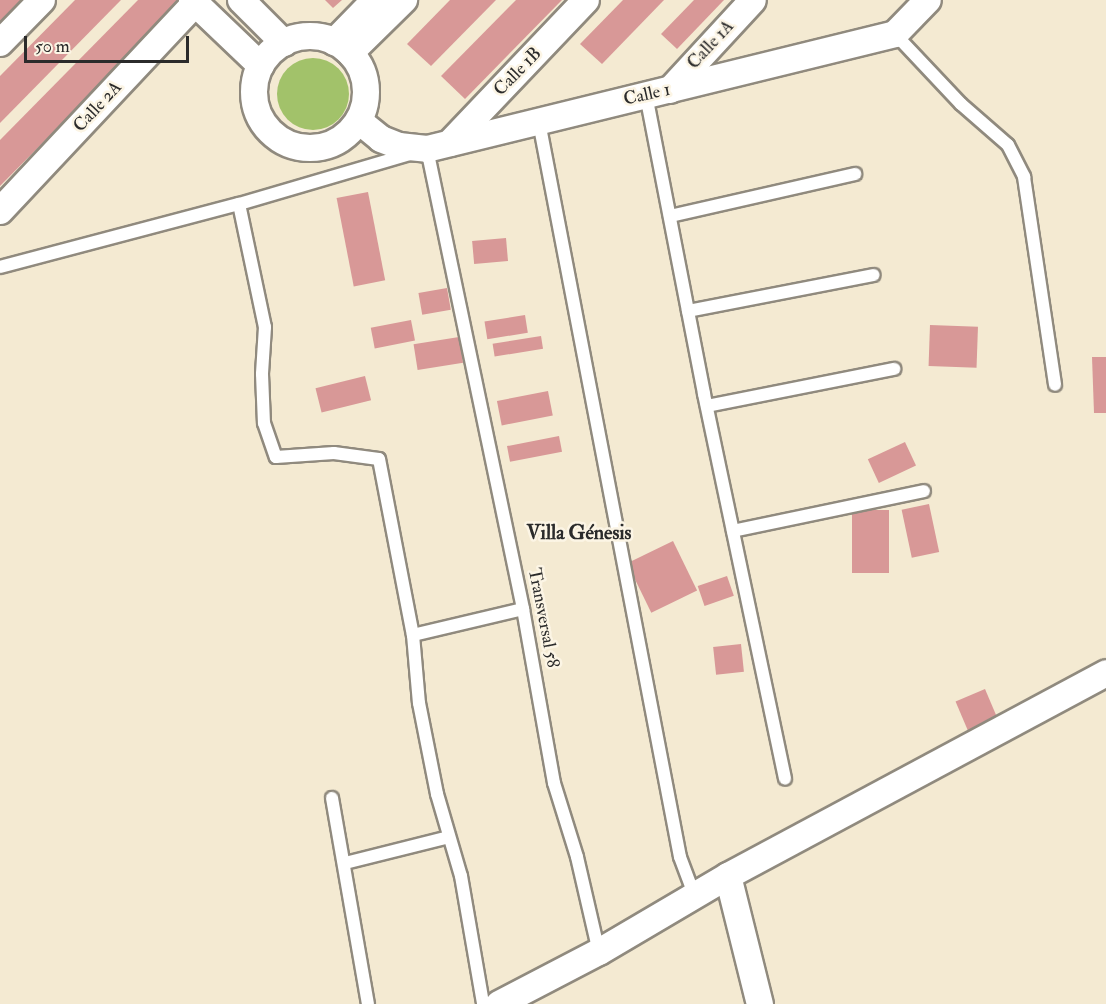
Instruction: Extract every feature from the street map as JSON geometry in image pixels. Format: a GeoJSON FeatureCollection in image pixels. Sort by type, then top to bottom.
{"type":"FeatureCollection","features":[{"type":"Feature","properties":{"kind":"street"},"geometry":{"type":"LineString","coordinates":[[0,43],[42,0]]}},
{"type":"Feature","properties":{"kind":"street"},"geometry":{"type":"LineString","coordinates":[[241,0],[284,43]]}},
{"type":"Feature","properties":{"kind":"street"},"geometry":{"type":"LineString","coordinates":[[342,47],[375,0]]}},
{"type":"Feature","properties":{"kind":"street"},"geometry":{"type":"LineString","coordinates":[[342,47],[404,0]]}},
{"type":"Feature","properties":{"kind":"street","name":"Calle 1B"},"geometry":{"type":"LineString","coordinates":[[439,146],[586,0]]}},
{"type":"Feature","properties":{"kind":"street","name":"Calle 1A"},"geometry":{"type":"LineString","coordinates":[[658,93],[753,0]]}},
{"type":"Feature","properties":{"kind":"street"},"geometry":{"type":"LineString","coordinates":[[895,34],[925,1]]}},
{"type":"Feature","properties":{"kind":"street"},"geometry":{"type":"LineString","coordinates":[[194,2],[261,66]]}},
{"type":"Feature","properties":{"kind":"street","name":"Calle 2A"},"geometry":{"type":"LineString","coordinates":[[0,211],[194,2]]}},
{"type":"Feature","properties":{"kind":"street","name":"Calle 1"},"geometry":{"type":"LineString","coordinates":[[359,121],[381,139],[399,146],[439,146],[895,34]]}},
{"type":"Feature","properties":{"kind":"street"},"geometry":{"type":"LineString","coordinates":[[309,37],[342,47],[361,68],[366,85],[366,104],[359,121],[346,135],[330,145],[311,148],[292,145],[275,136],[262,122],[255,104],[255,85],[261,66],[270,53],[284,43],[309,37]]}},
{"type":"Feature","properties":{"kind":"street"},"geometry":{"type":"LineString","coordinates":[[499,1004],[598,952],[728,876],[1106,673]]}},
{"type":"Feature","properties":{"kind":"street"},"geometry":{"type":"LineString","coordinates":[[728,876],[760,1004]]}},
{"type":"Feature","properties":{"kind":"lane"},"geometry":{"type":"LineString","coordinates":[[895,34],[961,104],[1008,144],[1024,177],[1055,385]]}},
{"type":"Feature","properties":{"kind":"lane"},"geometry":{"type":"LineString","coordinates":[[658,93],[670,216],[785,779]]}},
{"type":"Feature","properties":{"kind":"lane"},"geometry":{"type":"LineString","coordinates":[[539,122],[680,857],[695,897]]}},
{"type":"Feature","properties":{"kind":"lane"},"geometry":{"type":"LineString","coordinates":[[0,267],[239,204],[439,146]]}},
{"type":"Feature","properties":{"kind":"lane","name":"Transversal 58"},"geometry":{"type":"LineString","coordinates":[[439,146],[554,783],[577,857],[598,952]]}},
{"type":"Feature","properties":{"kind":"lane"},"geometry":{"type":"LineString","coordinates":[[670,216],[855,174]]}},
{"type":"Feature","properties":{"kind":"lane"},"geometry":{"type":"LineString","coordinates":[[239,204],[265,327],[262,374],[264,423],[276,457],[334,453],[379,459],[414,635],[418,703],[436,794],[461,876],[483,1004]]}},
{"type":"Feature","properties":{"kind":"lane"},"geometry":{"type":"LineString","coordinates":[[688,311],[874,275]]}},
{"type":"Feature","properties":{"kind":"lane"},"geometry":{"type":"LineString","coordinates":[[707,406],[894,369]]}},
{"type":"Feature","properties":{"kind":"lane"},"geometry":{"type":"LineString","coordinates":[[733,531],[924,491]]}},
{"type":"Feature","properties":{"kind":"lane"},"geometry":{"type":"LineString","coordinates":[[414,635],[524,609]]}},
{"type":"Feature","properties":{"kind":"lane"},"geometry":{"type":"LineString","coordinates":[[332,798],[368,1004]]}},
{"type":"Feature","properties":{"kind":"lane"},"geometry":{"type":"LineString","coordinates":[[345,863],[449,837]]}},
{"type":"Feature","properties":{"kind":"green space"},"geometry":{"type":"Polygon","coordinates":[[[313,58],[327,61],[339,68],[346,80],[349,94],[346,108],[339,120],[327,127],[313,130],[299,127],[287,120],[280,108],[277,94],[280,80],[287,68],[299,61],[313,58]]]}},
{"type":"Feature","properties":{"kind":"building"},"geometry":{"type":"Polygon","coordinates":[[[0,0],[23,0],[0,23],[0,0]]]}},
{"type":"Feature","properties":{"kind":"building"},"geometry":{"type":"Polygon","coordinates":[[[75,0],[121,0],[0,123],[0,76],[75,0]]]}},
{"type":"Feature","properties":{"kind":"building"},"geometry":{"type":"Polygon","coordinates":[[[138,0],[184,0],[0,186],[0,140],[138,0]]]}},
{"type":"Feature","properties":{"kind":"building"},"geometry":{"type":"Polygon","coordinates":[[[325,0],[342,0],[333,8],[325,0]]]}},
{"type":"Feature","properties":{"kind":"building"},"geometry":{"type":"Polygon","coordinates":[[[450,0],[496,0],[431,66],[407,44],[450,0]]]}},
{"type":"Feature","properties":{"kind":"building"},"geometry":{"type":"Polygon","coordinates":[[[516,0],[562,0],[465,99],[441,76],[516,0]]]}},
{"type":"Feature","properties":{"kind":"building"},"geometry":{"type":"Polygon","coordinates":[[[623,0],[664,0],[602,64],[580,44],[623,0]]]}},
{"type":"Feature","properties":{"kind":"building"},"geometry":{"type":"Polygon","coordinates":[[[694,0],[724,0],[677,49],[661,34],[694,0]]]}},
{"type":"Feature","properties":{"kind":"building"},"geometry":{"type":"Polygon","coordinates":[[[368,192],[385,280],[354,286],[337,198],[368,192]]]}},
{"type":"Feature","properties":{"kind":"building"},"geometry":{"type":"Polygon","coordinates":[[[506,238],[508,261],[474,264],[472,241],[506,238]]]}},
{"type":"Feature","properties":{"kind":"building"},"geometry":{"type":"Polygon","coordinates":[[[447,288],[451,310],[422,315],[418,293],[447,288]]]}},
{"type":"Feature","properties":{"kind":"building"},"geometry":{"type":"Polygon","coordinates":[[[525,315],[528,333],[487,339],[485,321],[525,315]]]}},
{"type":"Feature","properties":{"kind":"building"},"geometry":{"type":"Polygon","coordinates":[[[411,320],[415,341],[375,348],[371,328],[411,320]]]}},
{"type":"Feature","properties":{"kind":"building"},"geometry":{"type":"Polygon","coordinates":[[[930,325],[978,327],[977,368],[929,366],[930,325]]]}},
{"type":"Feature","properties":{"kind":"building"},"geometry":{"type":"Polygon","coordinates":[[[541,336],[543,349],[495,357],[493,344],[541,336]]]}},
{"type":"Feature","properties":{"kind":"building"},"geometry":{"type":"Polygon","coordinates":[[[459,337],[463,363],[418,370],[414,344],[459,337]]]}},
{"type":"Feature","properties":{"kind":"building"},"geometry":{"type":"Polygon","coordinates":[[[1092,357],[1106,357],[1106,413],[1094,413],[1092,357]]]}},
{"type":"Feature","properties":{"kind":"building"},"geometry":{"type":"Polygon","coordinates":[[[365,376],[371,400],[322,413],[316,388],[365,376]]]}},
{"type":"Feature","properties":{"kind":"building"},"geometry":{"type":"Polygon","coordinates":[[[548,391],[553,416],[502,425],[497,401],[548,391]]]}},
{"type":"Feature","properties":{"kind":"building"},"geometry":{"type":"Polygon","coordinates":[[[559,436],[562,452],[510,462],[507,446],[559,436]]]}},
{"type":"Feature","properties":{"kind":"building"},"geometry":{"type":"Polygon","coordinates":[[[905,442],[916,466],[879,483],[868,459],[905,442]]]}},
{"type":"Feature","properties":{"kind":"building"},"geometry":{"type":"Polygon","coordinates":[[[929,504],[939,552],[912,558],[902,510],[929,504]]]}},
{"type":"Feature","properties":{"kind":"building"},"geometry":{"type":"Polygon","coordinates":[[[852,510],[889,510],[889,573],[852,573],[852,510]]]}},
{"type":"Feature","properties":{"kind":"building"},"geometry":{"type":"Polygon","coordinates":[[[673,541],[697,590],[651,613],[627,563],[673,541]]]}},
{"type":"Feature","properties":{"kind":"building"},"geometry":{"type":"Polygon","coordinates":[[[727,576],[734,596],[705,606],[698,586],[727,576]]]}},
{"type":"Feature","properties":{"kind":"building"},"geometry":{"type":"Polygon","coordinates":[[[741,644],[744,672],[716,675],[713,647],[741,644]]]}},
{"type":"Feature","properties":{"kind":"building"},"geometry":{"type":"Polygon","coordinates":[[[985,689],[998,720],[969,733],[956,702],[985,689]]]}},
{"type":"Feature","properties":{"kind":"district","name":"Villa Génesis"},"geometry":{"type":"Point","coordinates":[579,532]}}]}
